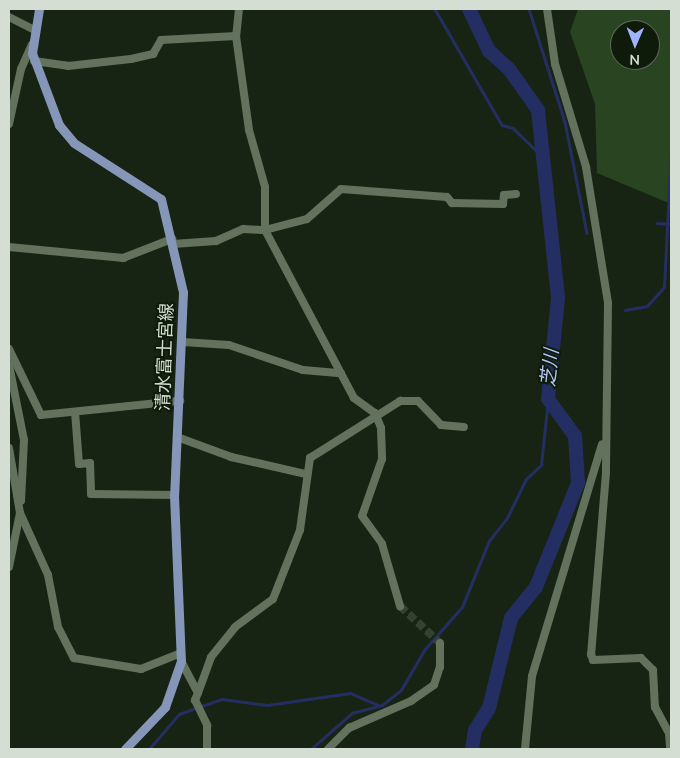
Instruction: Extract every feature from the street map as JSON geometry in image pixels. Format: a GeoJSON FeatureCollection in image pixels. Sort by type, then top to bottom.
{"type":"FeatureCollection","features":[{"type":"Feature","properties":{"kind":"main road","name":"清水富士宮線"},"geometry":{"type":"LineString","coordinates":[[39,9],[34,29],[34,60],[59,125],[74,143],[154,192],[165,208],[183,292],[183,342],[174,495],[181,657],[165,707],[125,749]]}},
{"type":"Feature","properties":{"kind":"street"},"geometry":{"type":"LineString","coordinates":[[239,9],[236,36],[249,130],[265,186],[265,230],[354,398],[375,413],[381,428],[382,459],[362,516],[382,544],[400,606]]}},
{"type":"Feature","properties":{"kind":"street"},"geometry":{"type":"LineString","coordinates":[[525,749],[532,676],[603,439],[609,390],[608,303],[598,228],[548,30],[547,9]]}},
{"type":"Feature","properties":{"kind":"street"},"geometry":{"type":"LineString","coordinates":[[9,17],[34,29]]}},
{"type":"Feature","properties":{"kind":"street"},"geometry":{"type":"LineString","coordinates":[[34,60],[68,66],[131,59],[153,54],[161,40],[236,36]]}},
{"type":"Feature","properties":{"kind":"street"},"geometry":{"type":"LineString","coordinates":[[9,124],[21,69],[33,42]]}},
{"type":"Feature","properties":{"kind":"street"},"geometry":{"type":"LineString","coordinates":[[9,246],[123,258],[172,241],[216,241],[243,228],[265,230],[307,219],[341,189],[447,197],[452,203],[503,204],[504,195],[516,194]]}},
{"type":"Feature","properties":{"kind":"street"},"geometry":{"type":"LineString","coordinates":[[183,342],[229,345],[304,370],[341,373]]}},
{"type":"Feature","properties":{"kind":"street"},"geometry":{"type":"LineString","coordinates":[[9,349],[36,414],[75,412],[180,401]]}},
{"type":"Feature","properties":{"kind":"street"},"geometry":{"type":"LineString","coordinates":[[9,365],[24,440],[20,513],[9,567]]}},
{"type":"Feature","properties":{"kind":"street"},"geometry":{"type":"LineString","coordinates":[[197,697],[211,657],[235,627],[273,599],[300,530],[306,474],[310,458],[341,442],[375,413],[400,401],[418,401],[441,425],[464,427]]}},
{"type":"Feature","properties":{"kind":"street"},"geometry":{"type":"LineString","coordinates":[[75,412],[79,464],[90,463],[91,494],[174,495]]}},
{"type":"Feature","properties":{"kind":"street"},"geometry":{"type":"LineString","coordinates":[[177,437],[231,457],[306,474]]}},
{"type":"Feature","properties":{"kind":"street"},"geometry":{"type":"LineString","coordinates":[[603,439],[606,472],[591,654],[593,660],[641,658],[653,670],[655,707],[669,734],[670,749]]}},
{"type":"Feature","properties":{"kind":"street"},"geometry":{"type":"LineString","coordinates":[[9,448],[20,513],[48,575],[58,627],[77,662],[141,669],[181,657],[197,697],[199,710],[207,725],[207,749]]}},
{"type":"Feature","properties":{"kind":"street"},"geometry":{"type":"LineString","coordinates":[[328,749],[349,728],[411,701],[434,685],[440,667],[440,643]]}},
{"type":"Feature","properties":{"kind":"green space"},"geometry":{"type":"Polygon","coordinates":[[[578,9],[671,9],[671,204],[597,173],[595,104],[570,32],[578,9]]]}},
{"type":"Feature","properties":{"kind":"waterway"},"geometry":{"type":"LineString","coordinates":[[435,9],[502,125],[513,128],[540,154]]}},
{"type":"Feature","properties":{"kind":"waterway","name":"芝川"},"geometry":{"type":"LineString","coordinates":[[469,9],[489,51],[509,69],[538,110],[558,298],[548,399],[575,436],[578,483],[536,587],[511,618],[489,708],[475,730],[472,749]]}},
{"type":"Feature","properties":{"kind":"waterway"},"geometry":{"type":"LineString","coordinates":[[529,9],[565,122],[587,233]]}},
{"type":"Feature","properties":{"kind":"waterway"},"geometry":{"type":"LineString","coordinates":[[625,310],[647,306],[664,287],[671,148]]}},
{"type":"Feature","properties":{"kind":"waterway"},"geometry":{"type":"LineString","coordinates":[[657,223],[671,224]]}},
{"type":"Feature","properties":{"kind":"waterway"},"geometry":{"type":"LineString","coordinates":[[311,749],[352,713],[382,705],[401,690],[425,649],[462,607],[489,541],[507,518],[526,479],[541,465],[548,399]]}},
{"type":"Feature","properties":{"kind":"waterway"},"geometry":{"type":"LineString","coordinates":[[149,749],[179,714],[222,699],[267,705],[350,693],[378,705]]}},
{"type":"Feature","properties":{"kind":"tunnel"},"geometry":{"type":"LineString","coordinates":[[400,606],[440,643]]}}]}
